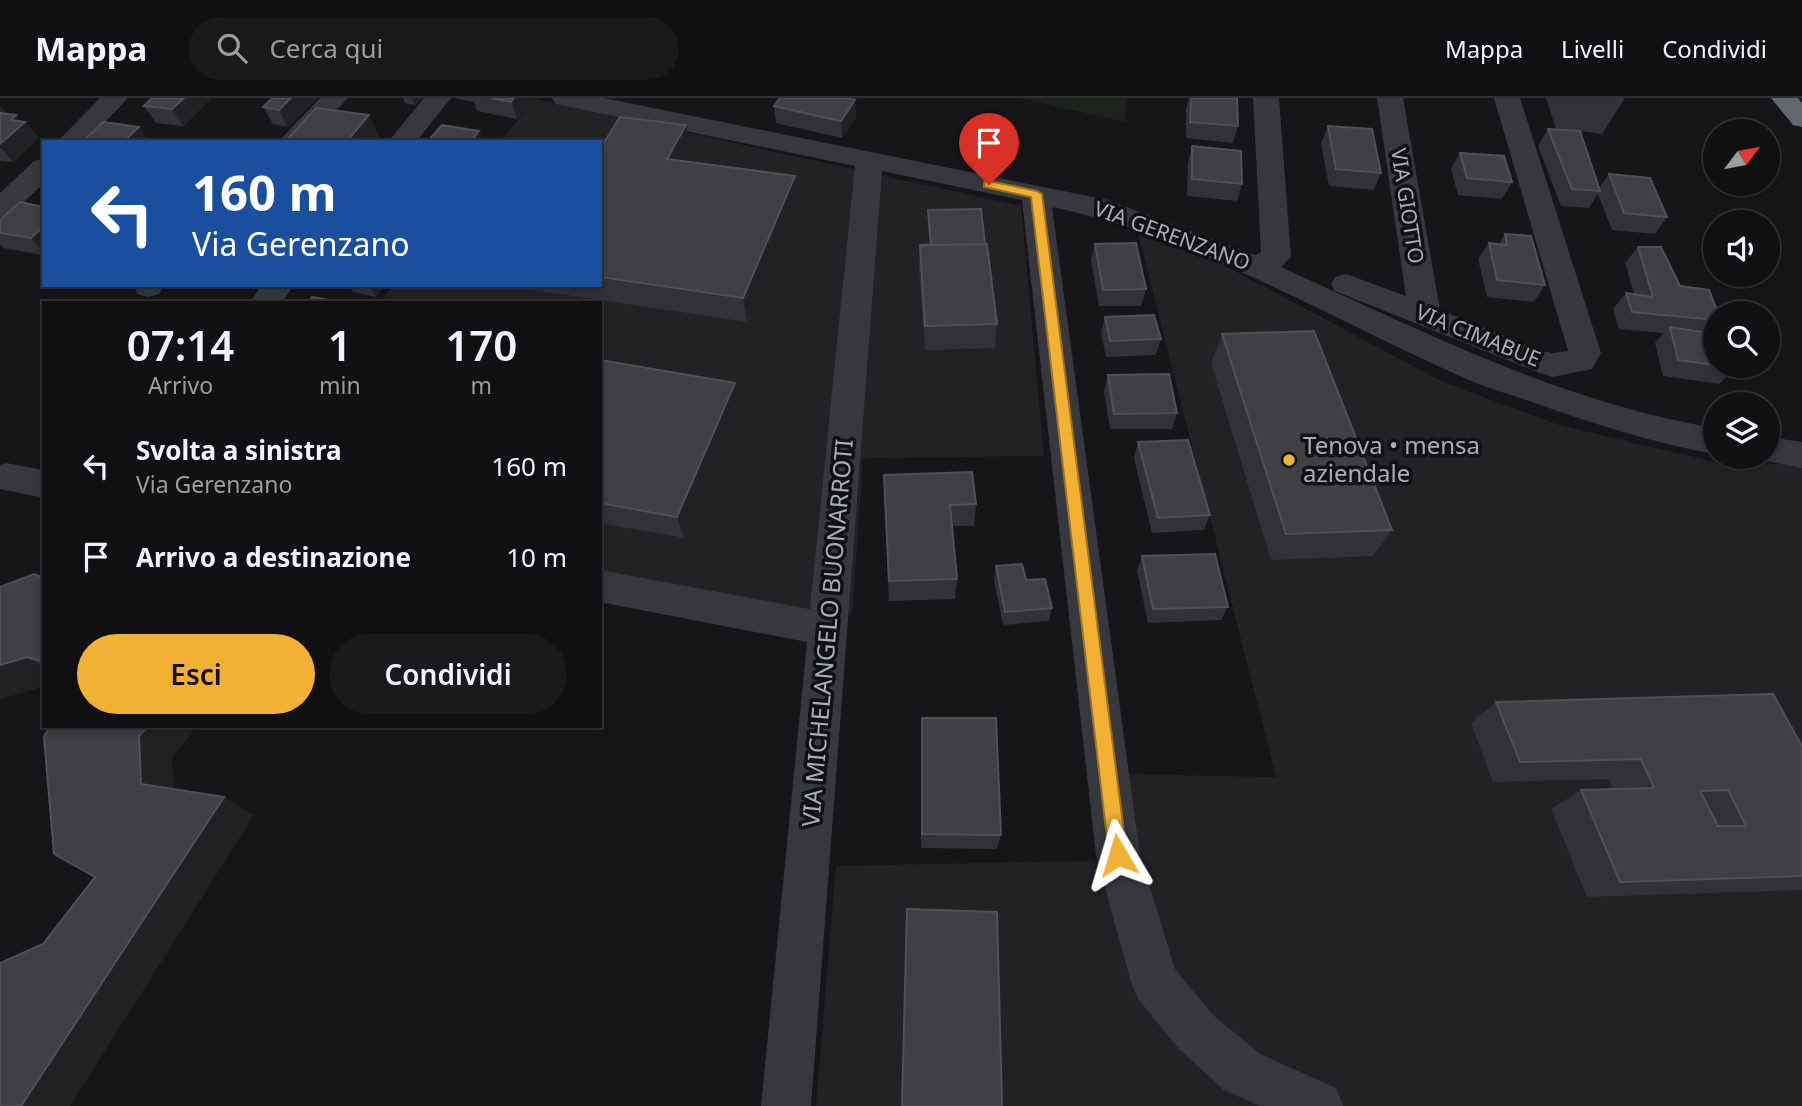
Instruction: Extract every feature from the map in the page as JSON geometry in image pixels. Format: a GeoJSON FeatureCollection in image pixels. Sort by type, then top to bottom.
{"type":"FeatureCollection","features":[{"type":"Feature","properties":{"kind":"highway"},"geometry":{"type":"LineString","coordinates":[[1784,98],[1802,119]]}},
{"type":"Feature","properties":{"kind":"street"},"geometry":{"type":"LineString","coordinates":[[72,140],[115,98]]}},
{"type":"Feature","properties":{"kind":"street"},"geometry":{"type":"LineString","coordinates":[[293,140],[335,98]]}},
{"type":"Feature","properties":{"kind":"street"},"geometry":{"type":"LineString","coordinates":[[403,140],[438,98]]}},
{"type":"Feature","properties":{"kind":"street","name":"VIA GERENZANO"},"geometry":{"type":"LineString","coordinates":[[565,98],[1108,209],[1266,262],[1476,370],[1597,411],[1703,439]]}},
{"type":"Feature","properties":{"kind":"street"},"geometry":{"type":"LineString","coordinates":[[1266,98],[1266,262]]}},
{"type":"Feature","properties":{"kind":"street","name":"VIA GIOTTO"},"geometry":{"type":"LineString","coordinates":[[1390,98],[1425,315]]}},
{"type":"Feature","properties":{"kind":"street","name":"VIA CIMABUE"},"geometry":{"type":"LineString","coordinates":[[1266,262],[1425,315],[1552,365],[1580,361],[1585,353],[1507,98]]}},
{"type":"Feature","properties":{"kind":"street","name":"VIA MICHELANGELO BUONARROTI"},"geometry":{"type":"LineString","coordinates":[[786,1106],[869,160]]}},
{"type":"Feature","properties":{"kind":"street"},"geometry":{"type":"LineString","coordinates":[[0,209],[11,188],[42,168]]}},
{"type":"Feature","properties":{"kind":"street"},"geometry":{"type":"LineString","coordinates":[[1037,194],[1118,855],[1155,982],[1196,1032],[1242,1072],[1318,1106]]}},
{"type":"Feature","properties":{"kind":"street"},"geometry":{"type":"LineString","coordinates":[[266,301],[277,287]]}},
{"type":"Feature","properties":{"kind":"street"},"geometry":{"type":"LineString","coordinates":[[1780,452],[1802,455]]}},
{"type":"Feature","properties":{"kind":"street"},"geometry":{"type":"LineString","coordinates":[[6,477],[42,484]]}},
{"type":"Feature","properties":{"kind":"street"},"geometry":{"type":"LineString","coordinates":[[602,586],[828,629]]}},
{"type":"Feature","properties":{"kind":"shaded area"},"geometry":{"type":"Polygon","coordinates":[[[1020,98],[1127,98],[1125,122],[1020,98]]]}},
{"type":"Feature","properties":{"kind":"shaded area"},"geometry":{"type":"Polygon","coordinates":[[[535,99],[1021,206],[1044,456],[863,458],[852,616],[602,572],[602,301],[381,301],[392,287],[602,287],[602,140],[502,140],[535,99]]]}},
{"type":"Feature","properties":{"kind":"shaded area"},"geometry":{"type":"Polygon","coordinates":[[[1138,233],[1216,261],[1441,381],[1559,425],[1703,459],[1703,469],[1780,469],[1780,464],[1802,464],[1802,1106],[816,1106],[836,866],[1129,860],[1120,774],[1276,777],[1138,233]]]}},
{"type":"Feature","properties":{"kind":"building"},"geometry":{"type":"Polygon","coordinates":[[[152,98],[184,98],[172,109],[144,106],[152,98]]]}},
{"type":"Feature","properties":{"kind":"building"},"geometry":{"type":"Polygon","coordinates":[[[273,98],[291,98],[279,110],[263,107],[273,98]]]}},
{"type":"Feature","properties":{"kind":"building"},"geometry":{"type":"Polygon","coordinates":[[[491,98],[514,98],[511,102],[491,98]]]}},
{"type":"Feature","properties":{"kind":"building"},"geometry":{"type":"Polygon","coordinates":[[[780,98],[855,100],[841,121],[774,106],[780,98]]]}},
{"type":"Feature","properties":{"kind":"building"},"geometry":{"type":"Polygon","coordinates":[[[1191,98],[1237,98],[1238,126],[1190,122],[1191,98]]]}},
{"type":"Feature","properties":{"kind":"building"},"geometry":{"type":"Polygon","coordinates":[[[316,108],[369,115],[348,140],[287,140],[316,108]]]}},
{"type":"Feature","properties":{"kind":"building"},"geometry":{"type":"Polygon","coordinates":[[[0,113],[16,115],[11,120],[25,122],[0,144],[0,113]]]}},
{"type":"Feature","properties":{"kind":"building"},"geometry":{"type":"Polygon","coordinates":[[[620,117],[686,125],[667,159],[795,176],[743,298],[602,277],[602,146],[620,117]]]}},
{"type":"Feature","properties":{"kind":"building"},"geometry":{"type":"Polygon","coordinates":[[[103,122],[139,127],[125,140],[84,140],[103,122]]]}},
{"type":"Feature","properties":{"kind":"building"},"geometry":{"type":"Polygon","coordinates":[[[442,125],[479,131],[472,140],[429,140],[442,125]]]}},
{"type":"Feature","properties":{"kind":"building"},"geometry":{"type":"Polygon","coordinates":[[[1328,126],[1372,129],[1381,173],[1336,169],[1328,126]]]}},
{"type":"Feature","properties":{"kind":"building"},"geometry":{"type":"Polygon","coordinates":[[[1548,129],[1580,131],[1600,191],[1572,189],[1548,129]]]}},
{"type":"Feature","properties":{"kind":"building"},"geometry":{"type":"Polygon","coordinates":[[[1192,146],[1241,151],[1242,184],[1192,179],[1192,146]]]}},
{"type":"Feature","properties":{"kind":"building"},"geometry":{"type":"Polygon","coordinates":[[[1460,153],[1504,156],[1512,182],[1467,178],[1460,153]]]}},
{"type":"Feature","properties":{"kind":"building"},"geometry":{"type":"Polygon","coordinates":[[[1609,174],[1650,178],[1667,217],[1624,213],[1609,174]]]}},
{"type":"Feature","properties":{"kind":"building"},"geometry":{"type":"Polygon","coordinates":[[[20,202],[42,207],[42,228],[31,238],[0,233],[0,220],[20,202]]]}},
{"type":"Feature","properties":{"kind":"building"},"geometry":{"type":"Polygon","coordinates":[[[981,209],[985,244],[931,245],[928,210],[981,209]]]}},
{"type":"Feature","properties":{"kind":"building"},"geometry":{"type":"Polygon","coordinates":[[[1505,234],[1531,236],[1545,285],[1497,280],[1489,243],[1507,245],[1505,234]]]}},
{"type":"Feature","properties":{"kind":"building"},"geometry":{"type":"Polygon","coordinates":[[[1136,243],[1146,289],[1103,290],[1095,244],[1136,243]]]}},
{"type":"Feature","properties":{"kind":"building"},"geometry":{"type":"Polygon","coordinates":[[[987,244],[997,324],[925,326],[920,245],[987,244]]]}},
{"type":"Feature","properties":{"kind":"building"},"geometry":{"type":"Polygon","coordinates":[[[1638,247],[1661,247],[1680,286],[1709,290],[1713,301],[1703,301],[1703,319],[1632,312],[1626,293],[1653,297],[1638,247]]]}},
{"type":"Feature","properties":{"kind":"building"},"geometry":{"type":"Polygon","coordinates":[[[312,297],[335,301],[309,301],[312,297]]]}},
{"type":"Feature","properties":{"kind":"building"},"geometry":{"type":"Polygon","coordinates":[[[1154,315],[1161,339],[1110,341],[1105,317],[1154,315]]]}},
{"type":"Feature","properties":{"kind":"building"},"geometry":{"type":"Polygon","coordinates":[[[1670,327],[1703,332],[1703,363],[1678,360],[1670,327]]]}},
{"type":"Feature","properties":{"kind":"building","name":"Tenova • mensa aziendale"},"geometry":{"type":"Polygon","coordinates":[[[1314,331],[1392,530],[1286,534],[1222,334],[1314,331]]]}},
{"type":"Feature","properties":{"kind":"building"},"geometry":{"type":"Polygon","coordinates":[[[602,360],[735,383],[677,517],[602,503],[602,360]]]}},
{"type":"Feature","properties":{"kind":"building"},"geometry":{"type":"Polygon","coordinates":[[[1169,374],[1177,413],[1114,414],[1108,375],[1169,374]]]}},
{"type":"Feature","properties":{"kind":"building"},"geometry":{"type":"Polygon","coordinates":[[[1188,440],[1210,515],[1158,518],[1138,442],[1188,440]]]}},
{"type":"Feature","properties":{"kind":"building"},"geometry":{"type":"Polygon","coordinates":[[[972,472],[976,504],[950,505],[957,579],[889,581],[884,475],[972,472]]]}},
{"type":"Feature","properties":{"kind":"building"},"geometry":{"type":"Polygon","coordinates":[[[1215,554],[1228,607],[1153,609],[1142,556],[1215,554]]]}},
{"type":"Feature","properties":{"kind":"building"},"geometry":{"type":"Polygon","coordinates":[[[1022,564],[1026,580],[1045,579],[1052,608],[1005,612],[996,566],[1022,564]]]}},
{"type":"Feature","properties":{"kind":"building"},"geometry":{"type":"Polygon","coordinates":[[[34,574],[42,577],[42,661],[27,657],[0,665],[0,587],[34,574]]]}},
{"type":"Feature","properties":{"kind":"building"},"geometry":{"type":"Polygon","coordinates":[[[1773,694],[1802,746],[1802,876],[1620,882],[1581,790],[1654,788],[1641,759],[1520,762],[1496,702],[1773,694]],[[1728,790],[1700,791],[1718,826],[1746,826],[1728,790]]]}},
{"type":"Feature","properties":{"kind":"building"},"geometry":{"type":"Polygon","coordinates":[[[922,718],[996,718],[1001,835],[922,834],[922,718]]]}},
{"type":"Feature","properties":{"kind":"building"},"geometry":{"type":"Polygon","coordinates":[[[49,728],[146,728],[139,736],[141,784],[224,797],[21,1106],[0,1106],[0,963],[43,944],[95,877],[54,854],[44,737],[49,728]]]}},
{"type":"Feature","properties":{"kind":"building"},"geometry":{"type":"Polygon","coordinates":[[[907,909],[997,912],[1002,1106],[902,1106],[907,909]]]}},
{"type":"Feature","properties":{"kind":"place","name":"Tenova • mensa aziendale"},"geometry":{"type":"Point","coordinates":[1289,460]}},
{"type":"Feature","properties":{"kind":"route"},"geometry":{"type":"LineString","coordinates":[[989,185],[1037,194],[1118,855]]}}]}
